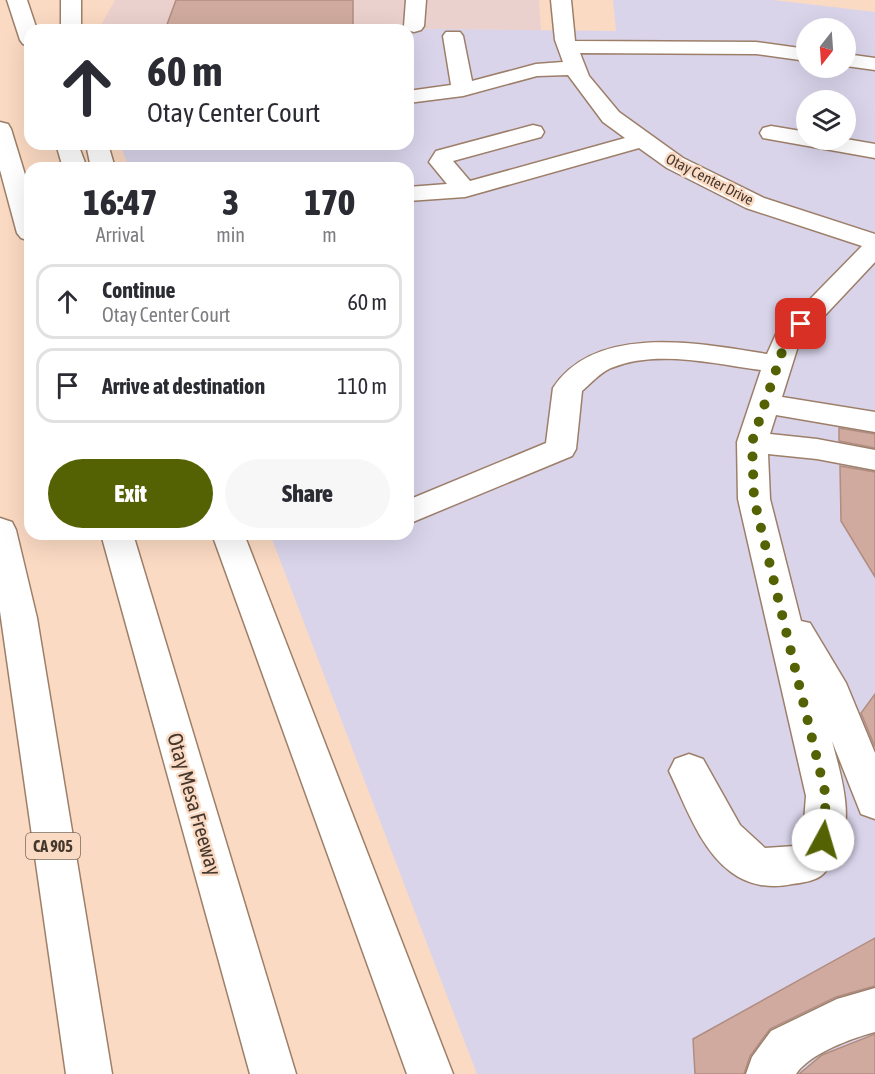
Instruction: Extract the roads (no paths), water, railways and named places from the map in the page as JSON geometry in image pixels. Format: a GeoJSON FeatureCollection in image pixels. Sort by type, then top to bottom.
{"type":"FeatureCollection","features":[{"type":"Feature","properties":{"kind":"main road"},"geometry":{"type":"LineString","coordinates":[[17,0],[25,24]]}},
{"type":"Feature","properties":{"kind":"main road"},"geometry":{"type":"LineString","coordinates":[[71,0],[71,24]]}},
{"type":"Feature","properties":{"kind":"main road"},"geometry":{"type":"LineString","coordinates":[[414,26],[416,0]]}},
{"type":"Feature","properties":{"kind":"main road","name":"Otay Center Drive"},"geometry":{"type":"LineString","coordinates":[[561,0],[568,47],[579,78],[610,117],[675,164],[754,203],[875,242]]}},
{"type":"Feature","properties":{"kind":"main road"},"geometry":{"type":"LineString","coordinates":[[453,36],[463,90]]}},
{"type":"Feature","properties":{"kind":"main road"},"geometry":{"type":"LineString","coordinates":[[568,47],[756,48],[796,53]]}},
{"type":"Feature","properties":{"kind":"main road"},"geometry":{"type":"LineString","coordinates":[[856,61],[875,64]]}},
{"type":"Feature","properties":{"kind":"main road"},"geometry":{"type":"LineString","coordinates":[[414,96],[463,90],[536,70],[575,68]]}},
{"type":"Feature","properties":{"kind":"main road"},"geometry":{"type":"LineString","coordinates":[[0,129],[24,212]]}},
{"type":"Feature","properties":{"kind":"main road"},"geometry":{"type":"LineString","coordinates":[[465,190],[441,162],[444,156],[533,132]]}},
{"type":"Feature","properties":{"kind":"main road"},"geometry":{"type":"LineString","coordinates":[[771,133],[796,137]]}},
{"type":"Feature","properties":{"kind":"main road"},"geometry":{"type":"LineString","coordinates":[[414,194],[465,190],[642,140]]}},
{"type":"Feature","properties":{"kind":"main road"},"geometry":{"type":"LineString","coordinates":[[856,148],[875,151]]}},
{"type":"Feature","properties":{"kind":"main road"},"geometry":{"type":"LineString","coordinates":[[689,771],[714,819],[740,853],[757,864],[782,868],[808,862],[823,840],[826,796],[754,499],[752,442],[786,340],[875,247]]}},
{"type":"Feature","properties":{"kind":"main road"},"geometry":{"type":"LineString","coordinates":[[414,510],[561,449],[568,388],[599,362],[639,352],[696,354],[778,364]]}},
{"type":"Feature","properties":{"kind":"main road"},"geometry":{"type":"LineString","coordinates":[[765,404],[875,422]]}},
{"type":"Feature","properties":{"kind":"main road"},"geometry":{"type":"LineString","coordinates":[[752,442],[818,449],[875,460]]}},
{"type":"Feature","properties":{"kind":"main road","name":"CA 905"},"geometry":{"type":"LineString","coordinates":[[0,530],[19,618],[89,1074]]}},
{"type":"Feature","properties":{"kind":"main road","name":"Otay Mesa Freeway"},"geometry":{"type":"LineString","coordinates":[[119,540],[273,1074]]}},
{"type":"Feature","properties":{"kind":"main road"},"geometry":{"type":"LineString","coordinates":[[230,540],[430,1074]]}},
{"type":"Feature","properties":{"kind":"main road"},"geometry":{"type":"LineString","coordinates":[[0,576],[19,618]]}},
{"type":"Feature","properties":{"kind":"main road"},"geometry":{"type":"LineString","coordinates":[[783,611],[828,683],[875,802]]}},
{"type":"Feature","properties":{"kind":"main road"},"geometry":{"type":"LineString","coordinates":[[769,1074],[788,1047],[854,1015],[875,1010]]}}]}
